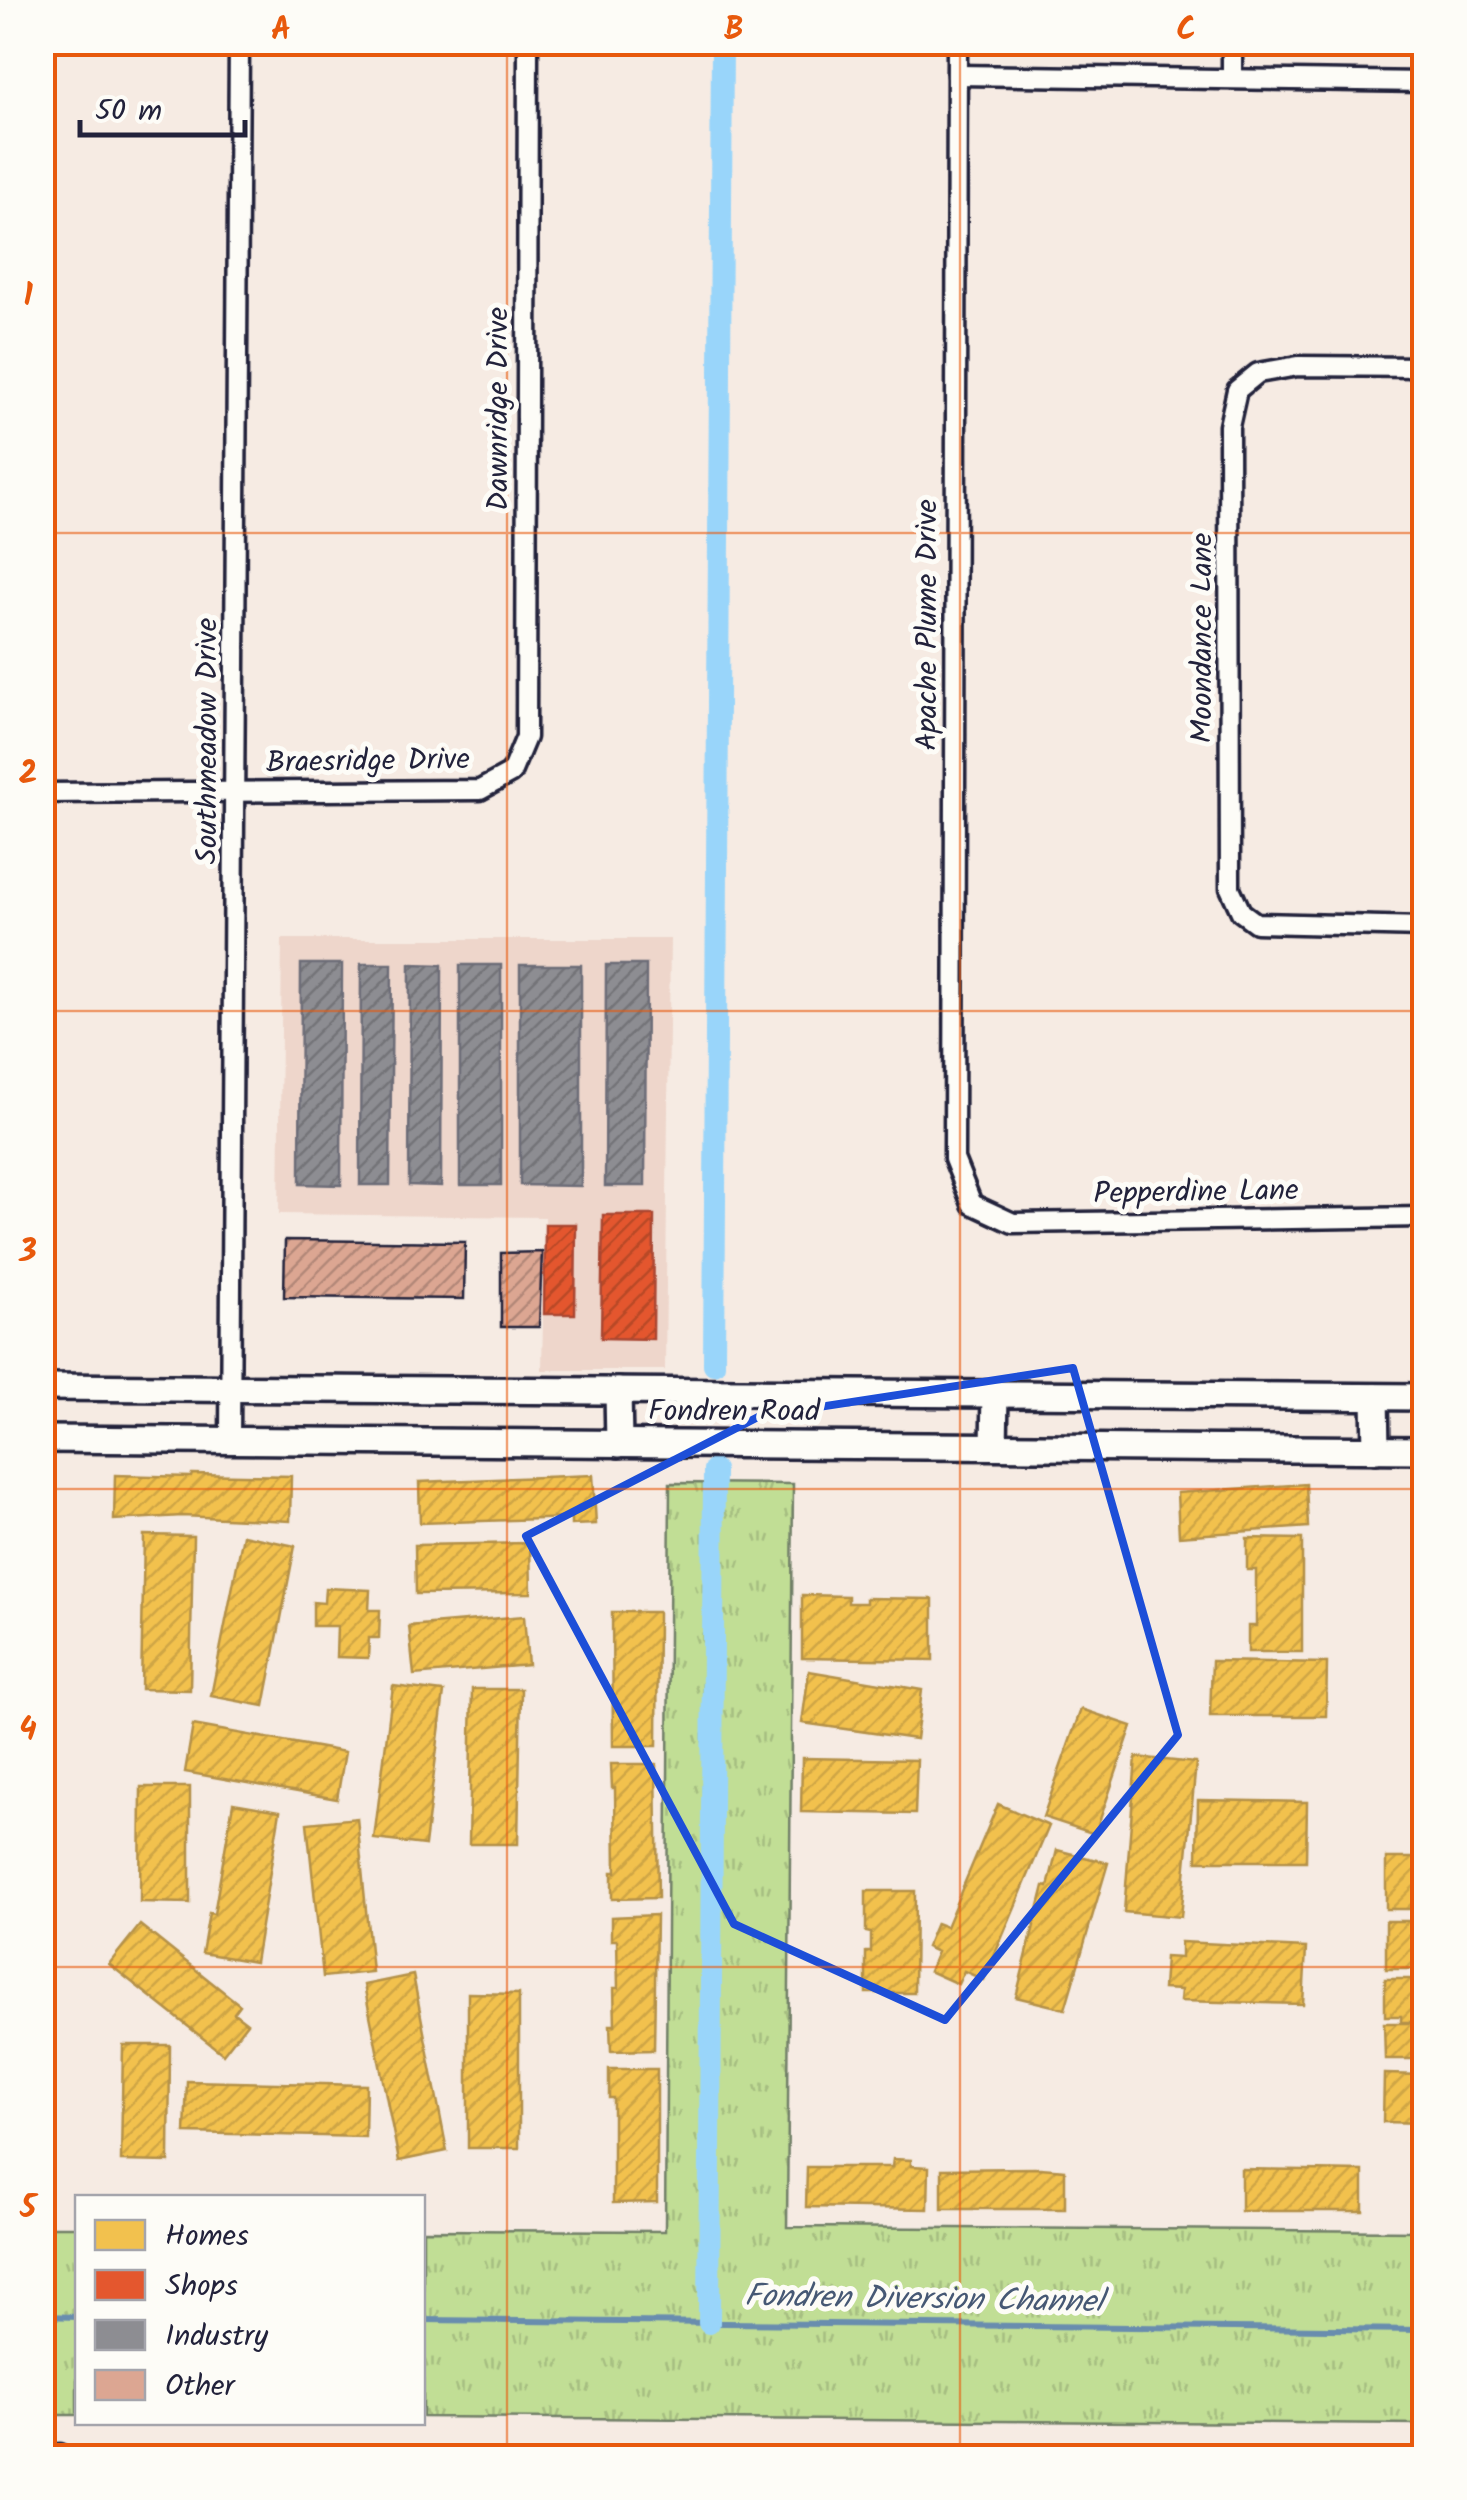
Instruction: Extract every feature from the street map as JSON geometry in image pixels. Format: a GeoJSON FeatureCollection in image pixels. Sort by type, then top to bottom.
{"type":"FeatureCollection","features":[{"type":"Feature","properties":{"kind":"main road","name":"Fondren Road"},"geometry":{"type":"LineString","coordinates":[[42,1386],[1424,1398]]}},
{"type":"Feature","properties":{"kind":"main road"},"geometry":{"type":"LineString","coordinates":[[618,1391],[619,1444]]}},
{"type":"Feature","properties":{"kind":"main road"},"geometry":{"type":"LineString","coordinates":[[994,1446],[995,1394]]}},
{"type":"Feature","properties":{"kind":"main road"},"geometry":{"type":"LineString","coordinates":[[1375,1397],[1376,1450]]}},
{"type":"Feature","properties":{"kind":"main road","name":"Fondren Road"},"geometry":{"type":"LineString","coordinates":[[42,1439],[1424,1450]]}},
{"type":"Feature","properties":{"kind":"street","name":"Southmeadow Drive"},"geometry":{"type":"LineString","coordinates":[[230,1440],[239,42]]}},
{"type":"Feature","properties":{"kind":"street","name":"Dawnridge Drive"},"geometry":{"type":"LineString","coordinates":[[511,773],[526,736],[528,42]]}},
{"type":"Feature","properties":{"kind":"street","name":"Apache Plume Drive"},"geometry":{"type":"LineString","coordinates":[[957,42],[954,1159],[972,1204]]}},
{"type":"Feature","properties":{"kind":"street"},"geometry":{"type":"LineString","coordinates":[[1232,42],[1232,79]]}},
{"type":"Feature","properties":{"kind":"street"},"geometry":{"type":"LineString","coordinates":[[957,75],[1424,82]]}},
{"type":"Feature","properties":{"kind":"street","name":"Moondance Lane"},"geometry":{"type":"LineString","coordinates":[[1424,368],[1298,366],[1258,372],[1237,390],[1229,426],[1230,888],[1241,912],[1256,924],[1424,927]]}},
{"type":"Feature","properties":{"kind":"street","name":"Braesridge Drive"},"geometry":{"type":"LineString","coordinates":[[42,792],[480,790],[511,773]]}},
{"type":"Feature","properties":{"kind":"street","name":"Pepperdine Lane"},"geometry":{"type":"LineString","coordinates":[[972,1204],[1013,1223],[1424,1217]]}},
{"type":"Feature","properties":{"kind":"highlighted area"},"geometry":{"type":"Polygon","coordinates":[[[1073,1368],[1178,1735],[945,2020],[734,1924],[526,1536],[760,1416],[1073,1368]]]}},
{"type":"Feature","properties":{"kind":"shaded area"},"geometry":{"type":"Polygon","coordinates":[[[282,939],[670,939],[665,1370],[542,1370],[545,1217],[279,1214],[282,939]]]}},
{"type":"Feature","properties":{"kind":"green space"},"geometry":{"type":"Polygon","coordinates":[[[670,1483],[793,1484],[787,2227],[1424,2231],[1424,2424],[425,2417],[425,2230],[665,2231],[670,1483]]]}},
{"type":"Feature","properties":{"kind":"green space"},"geometry":{"type":"Polygon","coordinates":[[[43,2227],[75,2227],[75,2415],[43,2415],[43,2227]]]}},
{"type":"Feature","properties":{"kind":"building: Homes"},"geometry":{"type":"Polygon","coordinates":[[[115,1475],[291,1476],[290,1521],[182,1516],[114,1520],[115,1475]]]}},
{"type":"Feature","properties":{"kind":"building: Homes"},"geometry":{"type":"Polygon","coordinates":[[[593,1475],[596,1524],[571,1525],[571,1518],[420,1523],[419,1482],[593,1475]]]}},
{"type":"Feature","properties":{"kind":"building: Homes"},"geometry":{"type":"Polygon","coordinates":[[[1306,1484],[1308,1527],[1179,1536],[1177,1493],[1306,1484]]]}},
{"type":"Feature","properties":{"kind":"building: Homes"},"geometry":{"type":"Polygon","coordinates":[[[144,1535],[193,1536],[190,1690],[141,1689],[144,1535]]]}},
{"type":"Feature","properties":{"kind":"building: Homes"},"geometry":{"type":"Polygon","coordinates":[[[243,1535],[295,1546],[264,1706],[211,1696],[243,1535]]]}},
{"type":"Feature","properties":{"kind":"building: Homes"},"geometry":{"type":"Polygon","coordinates":[[[1247,1538],[1302,1539],[1302,1652],[1248,1652],[1248,1626],[1256,1626],[1256,1570],[1247,1570],[1247,1538]]]}},
{"type":"Feature","properties":{"kind":"building: Homes"},"geometry":{"type":"Polygon","coordinates":[[[530,1543],[531,1593],[416,1594],[415,1545],[530,1543]]]}},
{"type":"Feature","properties":{"kind":"building: Homes"},"geometry":{"type":"Polygon","coordinates":[[[325,1588],[370,1590],[369,1610],[380,1610],[379,1638],[369,1638],[368,1658],[336,1657],[337,1626],[313,1626],[313,1602],[324,1603],[325,1588]]]}},
{"type":"Feature","properties":{"kind":"building: Homes"},"geometry":{"type":"Polygon","coordinates":[[[802,1595],[848,1596],[848,1603],[866,1603],[866,1598],[933,1599],[933,1660],[802,1658],[802,1595]]]}},
{"type":"Feature","properties":{"kind":"building: Homes"},"geometry":{"type":"Polygon","coordinates":[[[612,1612],[658,1612],[657,1746],[613,1746],[612,1612]]]}},
{"type":"Feature","properties":{"kind":"building: Homes"},"geometry":{"type":"Polygon","coordinates":[[[524,1616],[528,1665],[414,1675],[409,1626],[524,1616]]]}},
{"type":"Feature","properties":{"kind":"building: Homes"},"geometry":{"type":"Polygon","coordinates":[[[1212,1661],[1327,1663],[1326,1716],[1210,1716],[1212,1661]]]}},
{"type":"Feature","properties":{"kind":"building: Homes"},"geometry":{"type":"Polygon","coordinates":[[[809,1671],[922,1690],[916,1739],[802,1723],[809,1671]]]}},
{"type":"Feature","properties":{"kind":"building: Homes"},"geometry":{"type":"Polygon","coordinates":[[[393,1686],[444,1692],[425,1845],[374,1839],[393,1686]]]}},
{"type":"Feature","properties":{"kind":"building: Homes"},"geometry":{"type":"Polygon","coordinates":[[[472,1689],[521,1689],[518,1844],[469,1844],[472,1689]]]}},
{"type":"Feature","properties":{"kind":"building: Homes"},"geometry":{"type":"Polygon","coordinates":[[[1081,1709],[1132,1726],[1095,1834],[1043,1817],[1081,1709]]]}},
{"type":"Feature","properties":{"kind":"building: Homes"},"geometry":{"type":"Polygon","coordinates":[[[193,1725],[345,1752],[337,1799],[185,1772],[193,1725]]]}},
{"type":"Feature","properties":{"kind":"building: Homes"},"geometry":{"type":"Polygon","coordinates":[[[1136,1757],[1196,1763],[1181,1917],[1124,1912],[1136,1757]]]}},
{"type":"Feature","properties":{"kind":"building: Homes"},"geometry":{"type":"Polygon","coordinates":[[[802,1758],[917,1760],[915,1814],[801,1812],[802,1758]]]}},
{"type":"Feature","properties":{"kind":"building: Homes"},"geometry":{"type":"Polygon","coordinates":[[[611,1764],[656,1764],[658,1898],[612,1899],[612,1872],[616,1872],[611,1764]]]}},
{"type":"Feature","properties":{"kind":"building: Homes"},"geometry":{"type":"Polygon","coordinates":[[[141,1787],[190,1787],[190,1903],[140,1902],[141,1787]]]}},
{"type":"Feature","properties":{"kind":"building: Homes"},"geometry":{"type":"Polygon","coordinates":[[[1198,1800],[1307,1802],[1306,1861],[1197,1861],[1198,1800]]]}},
{"type":"Feature","properties":{"kind":"building: Homes"},"geometry":{"type":"Polygon","coordinates":[[[233,1803],[280,1811],[255,1962],[202,1953],[209,1913],[214,1914],[233,1803]]]}},
{"type":"Feature","properties":{"kind":"building: Homes"},"geometry":{"type":"Polygon","coordinates":[[[998,1804],[1049,1826],[984,1980],[964,1971],[958,1984],[929,1971],[937,1952],[926,1947],[936,1923],[946,1927],[998,1804]]]}},
{"type":"Feature","properties":{"kind":"building: Homes"},"geometry":{"type":"Polygon","coordinates":[[[357,1818],[372,1972],[323,1977],[307,1823],[357,1818]]]}},
{"type":"Feature","properties":{"kind":"building: Homes"},"geometry":{"type":"Polygon","coordinates":[[[1057,1850],[1108,1863],[1065,2009],[1016,1997],[1057,1850]]]}},
{"type":"Feature","properties":{"kind":"building: Homes"},"geometry":{"type":"Polygon","coordinates":[[[1386,1858],[1424,1858],[1424,1909],[1386,1909],[1386,1858]]]}},
{"type":"Feature","properties":{"kind":"building: Homes"},"geometry":{"type":"Polygon","coordinates":[[[866,1891],[915,1891],[914,1993],[866,1993],[866,1952],[871,1952],[871,1933],[866,1932],[866,1891]]]}},
{"type":"Feature","properties":{"kind":"building: Homes"},"geometry":{"type":"Polygon","coordinates":[[[656,1915],[654,2050],[611,2051],[614,1988],[618,1988],[617,1940],[611,1940],[611,1917],[656,1915]]]}},
{"type":"Feature","properties":{"kind":"building: Homes"},"geometry":{"type":"Polygon","coordinates":[[[1386,1921],[1424,1921],[1424,1969],[1386,1969],[1386,1921]]]}},
{"type":"Feature","properties":{"kind":"building: Homes"},"geometry":{"type":"Polygon","coordinates":[[[140,1925],[240,2005],[234,2013],[247,2023],[223,2054],[109,1964],[140,1925]]]}},
{"type":"Feature","properties":{"kind":"building: Homes"},"geometry":{"type":"Polygon","coordinates":[[[1181,1942],[1306,1948],[1303,2004],[1180,2001],[1181,1990],[1163,1989],[1165,1957],[1181,1958],[1181,1942]]]}},
{"type":"Feature","properties":{"kind":"building: Homes"},"geometry":{"type":"Polygon","coordinates":[[[413,1975],[447,2151],[399,2161],[364,1985],[413,1975]]]}},
{"type":"Feature","properties":{"kind":"building: Homes"},"geometry":{"type":"Polygon","coordinates":[[[1385,1979],[1424,1979],[1424,2022],[1401,2022],[1401,2016],[1385,2016],[1385,1979]]]}},
{"type":"Feature","properties":{"kind":"building: Homes"},"geometry":{"type":"Polygon","coordinates":[[[468,1993],[519,1994],[519,2148],[468,2148],[468,1993]]]}},
{"type":"Feature","properties":{"kind":"building: Homes"},"geometry":{"type":"Polygon","coordinates":[[[1384,2023],[1424,2023],[1424,2059],[1385,2059],[1384,2023]]]}},
{"type":"Feature","properties":{"kind":"building: Homes"},"geometry":{"type":"Polygon","coordinates":[[[123,2045],[170,2045],[169,2162],[121,2161],[123,2045]]]}},
{"type":"Feature","properties":{"kind":"building: Homes"},"geometry":{"type":"Polygon","coordinates":[[[609,2069],[657,2069],[657,2202],[613,2203],[613,2098],[609,2098],[609,2069]]]}},
{"type":"Feature","properties":{"kind":"building: Homes"},"geometry":{"type":"Polygon","coordinates":[[[1384,2074],[1424,2075],[1424,2123],[1383,2122],[1384,2074]]]}},
{"type":"Feature","properties":{"kind":"building: Homes"},"geometry":{"type":"Polygon","coordinates":[[[187,2081],[366,2085],[365,2137],[185,2133],[187,2081]]]}},
{"type":"Feature","properties":{"kind":"building: Homes"},"geometry":{"type":"Polygon","coordinates":[[[893,2159],[929,2167],[928,2209],[806,2207],[807,2167],[892,2167],[893,2159]]]}},
{"type":"Feature","properties":{"kind":"building: Homes"},"geometry":{"type":"Polygon","coordinates":[[[942,2169],[1065,2170],[1065,2209],[942,2209],[942,2169]]]}},
{"type":"Feature","properties":{"kind":"building: Homes"},"geometry":{"type":"Polygon","coordinates":[[[1241,2169],[1363,2171],[1363,2211],[1241,2211],[1241,2169]]]}},
{"type":"Feature","properties":{"kind":"building: Shops"},"geometry":{"type":"Polygon","coordinates":[[[603,1215],[654,1215],[653,1339],[601,1338],[603,1215]]]}},
{"type":"Feature","properties":{"kind":"building: Shops"},"geometry":{"type":"Polygon","coordinates":[[[545,1224],[576,1224],[575,1314],[544,1314],[545,1224]]]}},
{"type":"Feature","properties":{"kind":"building: Industry"},"geometry":{"type":"Polygon","coordinates":[[[301,964],[342,964],[341,1185],[300,1184],[301,964]]]}},
{"type":"Feature","properties":{"kind":"building: Industry"},"geometry":{"type":"Polygon","coordinates":[[[361,964],[392,964],[390,1185],[360,1185],[361,964]]]}},
{"type":"Feature","properties":{"kind":"building: Industry"},"geometry":{"type":"Polygon","coordinates":[[[410,964],[442,965],[441,1186],[409,1185],[410,964]]]}},
{"type":"Feature","properties":{"kind":"building: Industry"},"geometry":{"type":"Polygon","coordinates":[[[460,965],[501,965],[501,1185],[460,1185],[460,965]]]}},
{"type":"Feature","properties":{"kind":"building: Industry"},"geometry":{"type":"Polygon","coordinates":[[[520,965],[581,965],[581,1186],[520,1185],[520,965]]]}},
{"type":"Feature","properties":{"kind":"building: Industry"},"geometry":{"type":"Polygon","coordinates":[[[606,965],[646,965],[645,1186],[605,1186],[606,965]]]}},
{"type":"Feature","properties":{"kind":"building: Other"},"geometry":{"type":"Polygon","coordinates":[[[285,1240],[465,1242],[464,1299],[284,1297],[285,1240]]]}},
{"type":"Feature","properties":{"kind":"building: Other"},"geometry":{"type":"Polygon","coordinates":[[[542,1252],[539,1327],[501,1327],[501,1253],[542,1252]]]}},
{"type":"Feature","properties":{"kind":"waterway"},"geometry":{"type":"LineString","coordinates":[[714,1364],[722,42]]}},
{"type":"Feature","properties":{"kind":"waterway"},"geometry":{"type":"LineString","coordinates":[[709,2323],[714,1470]]}},
{"type":"Feature","properties":{"kind":"waterway","name":"Fondren Diversion Channel"},"geometry":{"type":"LineString","coordinates":[[42,2316],[75,2317]]}},
{"type":"Feature","properties":{"kind":"waterway","name":"Fondren Diversion Channel"},"geometry":{"type":"LineString","coordinates":[[425,2320],[1424,2330]]}}]}
